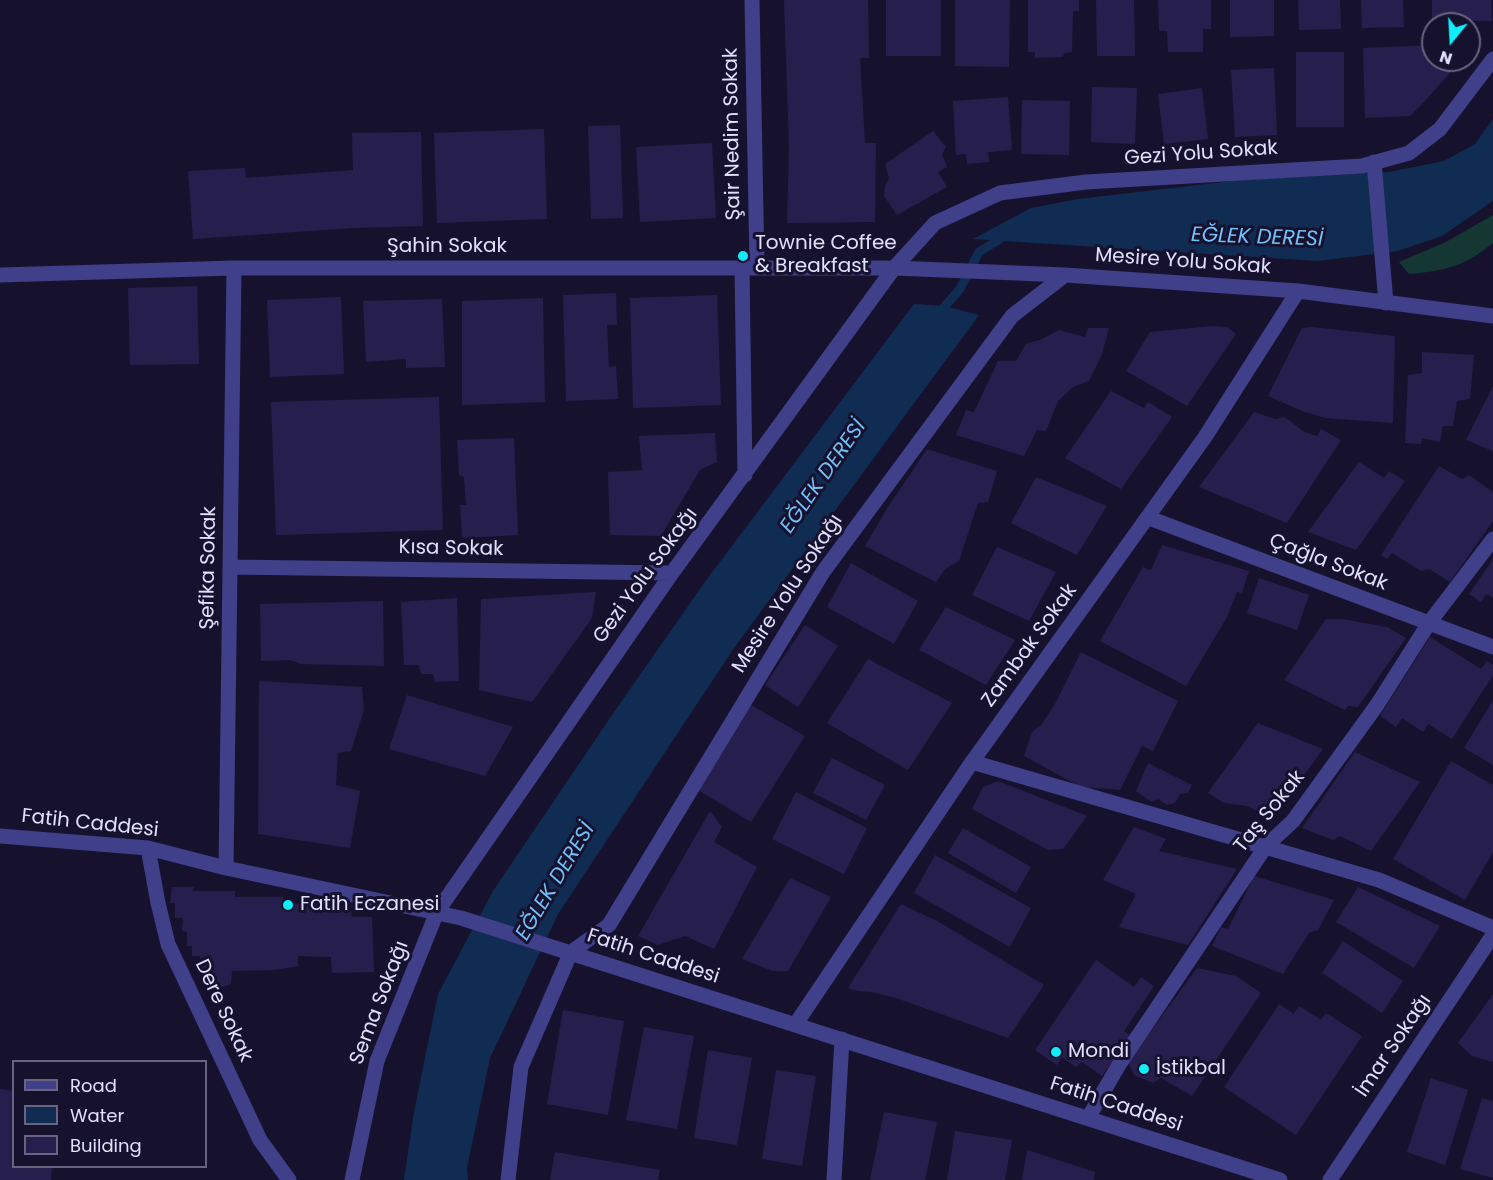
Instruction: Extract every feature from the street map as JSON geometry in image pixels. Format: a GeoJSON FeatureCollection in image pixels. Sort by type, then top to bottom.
{"type":"FeatureCollection","features":[{"type":"Feature","properties":{"kind":"street","name":"Şair Nedim Sokak"},"geometry":{"type":"LineString","coordinates":[[745,475],[752,0]]}},
{"type":"Feature","properties":{"kind":"street","name":"Gezi Yolu Sokak"},"geometry":{"type":"LineString","coordinates":[[894,268],[935,223],[1000,193],[1086,182],[1362,166],[1409,153],[1440,129],[1493,59]]}},
{"type":"Feature","properties":{"kind":"street"},"geometry":{"type":"LineString","coordinates":[[1374,162],[1386,303]]}},
{"type":"Feature","properties":{"kind":"street","name":"Şahin Sokak"},"geometry":{"type":"LineString","coordinates":[[0,274],[234,268],[894,268]]}},
{"type":"Feature","properties":{"kind":"street","name":"Şefika Sokak"},"geometry":{"type":"LineString","coordinates":[[226,868],[234,268]]}},
{"type":"Feature","properties":{"kind":"street","name":"Mesire Yolu Sokak"},"geometry":{"type":"LineString","coordinates":[[894,268],[1298,291],[1488,316]]}},
{"type":"Feature","properties":{"kind":"street","name":"Gezi Yolu Sokağı"},"geometry":{"type":"LineString","coordinates":[[437,912],[672,573],[894,268]]}},
{"type":"Feature","properties":{"kind":"street","name":"Mesire Yolu Sokağı"},"geometry":{"type":"LineString","coordinates":[[572,952],[609,925],[823,572],[1011,316],[1065,276]]}},
{"type":"Feature","properties":{"kind":"street","name":"Zambak Sokak"},"geometry":{"type":"LineString","coordinates":[[795,1025],[972,762],[1205,437],[1298,291]]}},
{"type":"Feature","properties":{"kind":"street"},"geometry":{"type":"LineString","coordinates":[[1488,316],[1493,301]]}},
{"type":"Feature","properties":{"kind":"street","name":"Çağla Sokak"},"geometry":{"type":"LineString","coordinates":[[1149,518],[1493,647]]}},
{"type":"Feature","properties":{"kind":"street","name":"Taş Sokak"},"geometry":{"type":"LineString","coordinates":[[1088,1118],[1120,1063],[1266,846],[1300,812],[1377,705],[1429,623],[1493,539]]}},
{"type":"Feature","properties":{"kind":"street","name":"Kısa Sokak"},"geometry":{"type":"LineString","coordinates":[[230,567],[672,573]]}},
{"type":"Feature","properties":{"kind":"street"},"geometry":{"type":"LineString","coordinates":[[972,762],[1379,880],[1493,928]]}},
{"type":"Feature","properties":{"kind":"street","name":"Fatih Caddesi"},"geometry":{"type":"LineString","coordinates":[[0,836],[148,848],[226,868],[460,918],[572,952],[1270,1178]]}},
{"type":"Feature","properties":{"kind":"street","name":"Dere Sokak"},"geometry":{"type":"LineString","coordinates":[[148,848],[168,944],[260,1140],[289,1180]]}},
{"type":"Feature","properties":{"kind":"street","name":"Sema Sokağı"},"geometry":{"type":"LineString","coordinates":[[352,1180],[377,1061],[437,912]]}},
{"type":"Feature","properties":{"kind":"street","name":"İmar Sokağı"},"geometry":{"type":"LineString","coordinates":[[1330,1180],[1493,935]]}},
{"type":"Feature","properties":{"kind":"street"},"geometry":{"type":"LineString","coordinates":[[508,1180],[521,1067],[572,952]]}},
{"type":"Feature","properties":{"kind":"street"},"geometry":{"type":"LineString","coordinates":[[834,1180],[842,1039]]}},
{"type":"Feature","properties":{"kind":"green space"},"geometry":{"type":"Polygon","coordinates":[[[1493,215],[1493,243],[1464,262],[1444,269],[1409,274],[1399,262],[1446,242],[1493,215]]]}},
{"type":"Feature","properties":{"kind":"water"},"geometry":{"type":"Polygon","coordinates":[[[1493,119],[1493,201],[1442,236],[1398,251],[1318,261],[973,239],[1031,208],[1078,199],[1241,180],[1389,172],[1444,161],[1475,144],[1493,119]]]}},
{"type":"Feature","properties":{"kind":"water"},"geometry":{"type":"Polygon","coordinates":[[[914,304],[944,306],[979,315],[734,648],[558,914],[490,1058],[467,1168],[468,1180],[404,1180],[414,1112],[438,994],[493,891],[707,579],[914,304]]]}},
{"type":"Feature","properties":{"kind":"building"},"geometry":{"type":"Polygon","coordinates":[[[784,0],[868,0],[869,58],[860,58],[865,143],[876,143],[875,222],[787,223],[789,146],[784,0]]]}},
{"type":"Feature","properties":{"kind":"building"},"geometry":{"type":"Polygon","coordinates":[[[886,0],[941,0],[941,56],[886,56],[886,0]]]}},
{"type":"Feature","properties":{"kind":"building"},"geometry":{"type":"Polygon","coordinates":[[[955,0],[1010,0],[1009,67],[955,66],[955,0]]]}},
{"type":"Feature","properties":{"kind":"building"},"geometry":{"type":"Polygon","coordinates":[[[1028,0],[1079,0],[1079,11],[1073,11],[1072,52],[1064,53],[1063,57],[1035,58],[1035,52],[1028,52],[1028,0]]]}},
{"type":"Feature","properties":{"kind":"building"},"geometry":{"type":"Polygon","coordinates":[[[1096,0],[1134,0],[1135,56],[1097,56],[1096,0]]]}},
{"type":"Feature","properties":{"kind":"building"},"geometry":{"type":"Polygon","coordinates":[[[1158,0],[1211,0],[1211,29],[1203,29],[1203,52],[1168,52],[1167,31],[1159,31],[1158,0]]]}},
{"type":"Feature","properties":{"kind":"building"},"geometry":{"type":"Polygon","coordinates":[[[1230,0],[1274,0],[1274,36],[1230,37],[1230,0]]]}},
{"type":"Feature","properties":{"kind":"building"},"geometry":{"type":"Polygon","coordinates":[[[1298,0],[1340,0],[1341,29],[1299,30],[1298,0]]]}},
{"type":"Feature","properties":{"kind":"building"},"geometry":{"type":"Polygon","coordinates":[[[1361,0],[1403,0],[1404,27],[1362,28],[1361,0]]]}},
{"type":"Feature","properties":{"kind":"building"},"geometry":{"type":"Polygon","coordinates":[[[1432,0],[1491,0],[1492,21],[1481,21],[1481,12],[1432,12],[1432,0]]]}},
{"type":"Feature","properties":{"kind":"building"},"geometry":{"type":"Polygon","coordinates":[[[1421,46],[1421,72],[1450,72],[1410,116],[1365,118],[1363,48],[1421,46]]]}},
{"type":"Feature","properties":{"kind":"building"},"geometry":{"type":"Polygon","coordinates":[[[1296,52],[1344,52],[1344,127],[1296,127],[1296,52]]]}},
{"type":"Feature","properties":{"kind":"building"},"geometry":{"type":"Polygon","coordinates":[[[1274,68],[1277,135],[1235,137],[1231,70],[1274,68]]]}},
{"type":"Feature","properties":{"kind":"building"},"geometry":{"type":"Polygon","coordinates":[[[1092,87],[1137,88],[1135,144],[1091,142],[1092,87]]]}},
{"type":"Feature","properties":{"kind":"building"},"geometry":{"type":"Polygon","coordinates":[[[1202,88],[1208,139],[1164,144],[1158,94],[1202,88]]]}},
{"type":"Feature","properties":{"kind":"building"},"geometry":{"type":"Polygon","coordinates":[[[1008,97],[1012,150],[988,152],[989,162],[967,164],[966,154],[956,155],[953,101],[1008,97]]]}},
{"type":"Feature","properties":{"kind":"building"},"geometry":{"type":"Polygon","coordinates":[[[1022,100],[1070,101],[1069,155],[1021,154],[1022,100]]]}},
{"type":"Feature","properties":{"kind":"building"},"geometry":{"type":"Polygon","coordinates":[[[620,125],[623,218],[591,219],[588,126],[620,125]]]}},
{"type":"Feature","properties":{"kind":"building"},"geometry":{"type":"Polygon","coordinates":[[[544,129],[547,219],[437,223],[434,133],[544,129]]]}},
{"type":"Feature","properties":{"kind":"building"},"geometry":{"type":"Polygon","coordinates":[[[933,131],[946,147],[942,154],[947,167],[938,172],[947,187],[897,215],[884,196],[889,178],[885,164],[933,131]]]}},
{"type":"Feature","properties":{"kind":"building"},"geometry":{"type":"Polygon","coordinates":[[[421,132],[423,226],[354,228],[193,239],[188,171],[245,168],[246,178],[353,170],[352,133],[421,132]]]}},
{"type":"Feature","properties":{"kind":"building"},"geometry":{"type":"Polygon","coordinates":[[[712,143],[716,218],[640,222],[636,147],[712,143]]]}},
{"type":"Feature","properties":{"kind":"building"},"geometry":{"type":"Polygon","coordinates":[[[197,286],[199,364],[130,365],[128,288],[197,286]]]}},
{"type":"Feature","properties":{"kind":"building"},"geometry":{"type":"Polygon","coordinates":[[[616,293],[617,325],[607,325],[609,367],[616,366],[618,399],[566,401],[563,295],[616,293]]]}},
{"type":"Feature","properties":{"kind":"building"},"geometry":{"type":"Polygon","coordinates":[[[717,295],[721,405],[633,408],[630,298],[717,295]]]}},
{"type":"Feature","properties":{"kind":"building"},"geometry":{"type":"Polygon","coordinates":[[[341,297],[344,374],[270,377],[267,300],[341,297]]]}},
{"type":"Feature","properties":{"kind":"building"},"geometry":{"type":"Polygon","coordinates":[[[543,298],[545,402],[462,405],[462,301],[543,298]]]}},
{"type":"Feature","properties":{"kind":"building"},"geometry":{"type":"Polygon","coordinates":[[[442,299],[445,367],[406,368],[406,359],[366,362],[363,301],[442,299]]]}},
{"type":"Feature","properties":{"kind":"building"},"geometry":{"type":"Polygon","coordinates":[[[1212,326],[1227,327],[1236,334],[1187,406],[1126,371],[1150,332],[1212,326]]]}},
{"type":"Feature","properties":{"kind":"building"},"geometry":{"type":"Polygon","coordinates":[[[1312,327],[1395,336],[1393,423],[1325,418],[1268,396],[1302,328],[1312,327]]]}},
{"type":"Feature","properties":{"kind":"building"},"geometry":{"type":"Polygon","coordinates":[[[1088,328],[1109,328],[1102,354],[1089,381],[1073,387],[1058,401],[1046,431],[1037,430],[1024,456],[956,435],[966,410],[974,412],[998,361],[1016,361],[1026,344],[1059,330],[1085,337],[1088,328]]]}},
{"type":"Feature","properties":{"kind":"building"},"geometry":{"type":"Polygon","coordinates":[[[1422,352],[1474,355],[1470,399],[1457,401],[1453,426],[1443,426],[1440,442],[1422,438],[1421,444],[1405,443],[1408,375],[1422,373],[1422,352]]]}},
{"type":"Feature","properties":{"kind":"building"},"geometry":{"type":"Polygon","coordinates":[[[1493,386],[1493,451],[1466,440],[1493,386]]]}},
{"type":"Feature","properties":{"kind":"building"},"geometry":{"type":"Polygon","coordinates":[[[1111,391],[1144,408],[1148,402],[1172,417],[1121,489],[1065,458],[1111,391]]]}},
{"type":"Feature","properties":{"kind":"building"},"geometry":{"type":"Polygon","coordinates":[[[439,397],[443,530],[276,535],[271,402],[439,397]]]}},
{"type":"Feature","properties":{"kind":"building"},"geometry":{"type":"Polygon","coordinates":[[[1254,412],[1275,419],[1285,417],[1304,432],[1317,436],[1321,429],[1341,440],[1287,523],[1199,487],[1254,412]]]}},
{"type":"Feature","properties":{"kind":"building"},"geometry":{"type":"Polygon","coordinates":[[[715,433],[717,462],[700,470],[661,536],[610,535],[608,472],[642,470],[639,436],[715,433]]]}},
{"type":"Feature","properties":{"kind":"building"},"geometry":{"type":"Polygon","coordinates":[[[514,438],[518,535],[462,538],[460,505],[466,505],[464,477],[459,475],[457,440],[514,438]]]}},
{"type":"Feature","properties":{"kind":"building"},"geometry":{"type":"Polygon","coordinates":[[[927,449],[997,471],[988,502],[978,503],[959,561],[945,569],[936,582],[865,546],[927,449]]]}},
{"type":"Feature","properties":{"kind":"building"},"geometry":{"type":"Polygon","coordinates":[[[1359,462],[1384,478],[1389,471],[1405,481],[1356,550],[1308,532],[1359,462]]]}},
{"type":"Feature","properties":{"kind":"building"},"geometry":{"type":"Polygon","coordinates":[[[1439,466],[1462,479],[1469,475],[1493,492],[1493,521],[1450,582],[1429,569],[1421,571],[1392,553],[1387,559],[1381,555],[1439,466]]]}},
{"type":"Feature","properties":{"kind":"building"},"geometry":{"type":"Polygon","coordinates":[[[1036,477],[1107,506],[1077,555],[1011,523],[1036,477]]]}},
{"type":"Feature","properties":{"kind":"building"},"geometry":{"type":"Polygon","coordinates":[[[1162,545],[1249,571],[1242,593],[1237,592],[1227,617],[1186,686],[1100,641],[1143,567],[1151,570],[1162,545]]]}},
{"type":"Feature","properties":{"kind":"building"},"geometry":{"type":"Polygon","coordinates":[[[997,547],[1056,572],[1029,621],[972,595],[997,547]]]}},
{"type":"Feature","properties":{"kind":"building"},"geometry":{"type":"Polygon","coordinates":[[[1493,559],[1493,597],[1486,594],[1481,602],[1469,594],[1493,559]]]}},
{"type":"Feature","properties":{"kind":"building"},"geometry":{"type":"Polygon","coordinates":[[[851,563],[918,601],[894,644],[827,607],[851,563]]]}},
{"type":"Feature","properties":{"kind":"building"},"geometry":{"type":"Polygon","coordinates":[[[1259,578],[1309,595],[1297,630],[1247,613],[1259,578]]]}},
{"type":"Feature","properties":{"kind":"building"},"geometry":{"type":"Polygon","coordinates":[[[596,592],[592,618],[532,702],[479,690],[481,599],[596,592]]]}},
{"type":"Feature","properties":{"kind":"building"},"geometry":{"type":"Polygon","coordinates":[[[457,598],[459,681],[435,682],[433,674],[421,674],[419,665],[404,665],[401,602],[457,598]]]}},
{"type":"Feature","properties":{"kind":"building"},"geometry":{"type":"Polygon","coordinates":[[[383,601],[384,666],[301,664],[290,660],[261,661],[260,604],[383,601]]]}},
{"type":"Feature","properties":{"kind":"building"},"geometry":{"type":"Polygon","coordinates":[[[946,607],[1015,640],[986,685],[919,650],[946,607]]]}},
{"type":"Feature","properties":{"kind":"building"},"geometry":{"type":"Polygon","coordinates":[[[1326,619],[1342,619],[1387,627],[1406,638],[1358,707],[1348,706],[1345,710],[1284,680],[1326,619]]]}},
{"type":"Feature","properties":{"kind":"building"},"geometry":{"type":"Polygon","coordinates":[[[805,625],[838,646],[798,707],[765,685],[805,625]]]}},
{"type":"Feature","properties":{"kind":"building"},"geometry":{"type":"Polygon","coordinates":[[[1430,637],[1481,669],[1487,661],[1493,665],[1493,675],[1452,739],[1428,724],[1423,732],[1402,718],[1396,727],[1380,716],[1430,637]]]}},
{"type":"Feature","properties":{"kind":"building"},"geometry":{"type":"Polygon","coordinates":[[[1081,652],[1178,701],[1153,751],[1142,746],[1120,790],[1081,787],[1024,756],[1032,732],[1042,724],[1056,702],[1081,652]]]}},
{"type":"Feature","properties":{"kind":"building"},"geometry":{"type":"Polygon","coordinates":[[[868,659],[952,703],[908,770],[827,723],[868,659]]]}},
{"type":"Feature","properties":{"kind":"building"},"geometry":{"type":"Polygon","coordinates":[[[259,681],[362,687],[364,710],[351,751],[338,753],[336,785],[360,791],[350,848],[258,834],[259,681]]]}},
{"type":"Feature","properties":{"kind":"building"},"geometry":{"type":"Polygon","coordinates":[[[407,695],[513,727],[485,776],[389,749],[407,695]]]}},
{"type":"Feature","properties":{"kind":"building"},"geometry":{"type":"Polygon","coordinates":[[[1493,700],[1493,765],[1464,748],[1493,700]]]}},
{"type":"Feature","properties":{"kind":"building"},"geometry":{"type":"Polygon","coordinates":[[[749,704],[805,736],[751,822],[698,790],[749,704]]]}},
{"type":"Feature","properties":{"kind":"building"},"geometry":{"type":"Polygon","coordinates":[[[1258,723],[1323,749],[1275,815],[1265,815],[1247,806],[1224,803],[1208,793],[1258,723]]]}},
{"type":"Feature","properties":{"kind":"building"},"geometry":{"type":"Polygon","coordinates":[[[1355,752],[1420,782],[1371,851],[1340,836],[1333,840],[1302,828],[1355,752]]]}},
{"type":"Feature","properties":{"kind":"building"},"geometry":{"type":"Polygon","coordinates":[[[832,758],[885,785],[866,820],[813,793],[832,758]]]}},
{"type":"Feature","properties":{"kind":"building"},"geometry":{"type":"Polygon","coordinates":[[[1451,761],[1493,785],[1493,852],[1465,900],[1393,859],[1451,761]]]}},
{"type":"Feature","properties":{"kind":"building"},"geometry":{"type":"Polygon","coordinates":[[[1148,763],[1192,785],[1188,793],[1180,794],[1175,803],[1167,805],[1158,799],[1152,802],[1136,791],[1148,763]]]}},
{"type":"Feature","properties":{"kind":"building"},"geometry":{"type":"Polygon","coordinates":[[[998,781],[1087,816],[1063,849],[1048,850],[972,809],[983,787],[998,781]]]}},
{"type":"Feature","properties":{"kind":"building"},"geometry":{"type":"Polygon","coordinates":[[[796,792],[867,828],[844,874],[772,839],[796,792]]]}},
{"type":"Feature","properties":{"kind":"building"},"geometry":{"type":"Polygon","coordinates":[[[710,811],[722,827],[714,842],[757,867],[714,949],[685,936],[658,945],[638,936],[710,811]]]}},
{"type":"Feature","properties":{"kind":"building"},"geometry":{"type":"Polygon","coordinates":[[[1134,827],[1166,839],[1159,851],[1237,869],[1188,945],[1119,927],[1136,894],[1103,880],[1134,827]]]}},
{"type":"Feature","properties":{"kind":"building"},"geometry":{"type":"Polygon","coordinates":[[[963,828],[1031,867],[1016,893],[948,853],[963,828]]]}},
{"type":"Feature","properties":{"kind":"building"},"geometry":{"type":"Polygon","coordinates":[[[935,855],[1031,908],[1010,947],[914,893],[935,855]]]}},
{"type":"Feature","properties":{"kind":"building"},"geometry":{"type":"Polygon","coordinates":[[[1254,876],[1334,900],[1318,930],[1309,933],[1283,974],[1212,946],[1221,927],[1228,929],[1254,876]]]}},
{"type":"Feature","properties":{"kind":"building"},"geometry":{"type":"Polygon","coordinates":[[[790,878],[831,897],[788,971],[773,971],[742,959],[790,878]]]}},
{"type":"Feature","properties":{"kind":"building"},"geometry":{"type":"Polygon","coordinates":[[[172,887],[194,887],[193,891],[235,891],[235,897],[283,897],[283,904],[320,903],[320,908],[351,911],[352,917],[372,917],[374,972],[332,973],[331,957],[298,956],[298,966],[275,970],[232,971],[231,984],[217,989],[206,969],[200,969],[200,956],[192,956],[192,946],[187,946],[187,932],[182,931],[183,918],[175,918],[175,903],[170,903],[172,887]]]}},
{"type":"Feature","properties":{"kind":"building"},"geometry":{"type":"Polygon","coordinates":[[[1358,887],[1440,926],[1414,968],[1336,922],[1358,887]]]}},
{"type":"Feature","properties":{"kind":"building"},"geometry":{"type":"Polygon","coordinates":[[[901,904],[939,922],[1044,985],[1008,1038],[896,998],[848,988],[901,904]]]}},
{"type":"Feature","properties":{"kind":"building"},"geometry":{"type":"Polygon","coordinates":[[[1343,941],[1403,981],[1382,1013],[1322,973],[1343,941]]]}},
{"type":"Feature","properties":{"kind":"building"},"geometry":{"type":"Polygon","coordinates":[[[1096,960],[1134,987],[1141,977],[1154,986],[1124,1031],[1130,1035],[1102,1076],[1082,1062],[1076,1067],[1062,1057],[1057,1065],[1035,1050],[1096,960]]]}},
{"type":"Feature","properties":{"kind":"building"},"geometry":{"type":"Polygon","coordinates":[[[1197,968],[1236,976],[1261,993],[1192,1096],[1161,1078],[1153,1083],[1134,1075],[1128,1062],[1197,968]]]}},
{"type":"Feature","properties":{"kind":"building"},"geometry":{"type":"Polygon","coordinates":[[[1493,994],[1493,1062],[1472,1056],[1458,1043],[1493,994]]]}},
{"type":"Feature","properties":{"kind":"building"},"geometry":{"type":"Polygon","coordinates":[[[1279,1004],[1294,1014],[1299,1006],[1321,1020],[1326,1013],[1362,1036],[1296,1135],[1224,1087],[1279,1004]]]}},
{"type":"Feature","properties":{"kind":"building"},"geometry":{"type":"Polygon","coordinates":[[[563,1010],[624,1021],[608,1115],[547,1104],[563,1010]]]}},
{"type":"Feature","properties":{"kind":"building"},"geometry":{"type":"Polygon","coordinates":[[[644,1027],[694,1036],[677,1129],[626,1120],[644,1027]]]}},
{"type":"Feature","properties":{"kind":"building"},"geometry":{"type":"Polygon","coordinates":[[[708,1050],[752,1058],[737,1145],[694,1138],[708,1050]]]}},
{"type":"Feature","properties":{"kind":"building"},"geometry":{"type":"Polygon","coordinates":[[[776,1070],[816,1076],[802,1166],[762,1159],[776,1070]]]}},
{"type":"Feature","properties":{"kind":"building"},"geometry":{"type":"Polygon","coordinates":[[[1431,1078],[1468,1090],[1445,1165],[1407,1152],[1431,1078]]]}},
{"type":"Feature","properties":{"kind":"building"},"geometry":{"type":"Polygon","coordinates":[[[0,1089],[12,1091],[12,1168],[52,1168],[51,1180],[0,1180],[0,1089]]]}},
{"type":"Feature","properties":{"kind":"building"},"geometry":{"type":"Polygon","coordinates":[[[1482,1098],[1493,1101],[1493,1178],[1460,1169],[1482,1098]]]}},
{"type":"Feature","properties":{"kind":"building"},"geometry":{"type":"Polygon","coordinates":[[[884,1112],[937,1122],[925,1180],[870,1180],[884,1112]]]}},
{"type":"Feature","properties":{"kind":"building"},"geometry":{"type":"Polygon","coordinates":[[[955,1131],[1012,1140],[1005,1180],[947,1180],[955,1131]]]}},
{"type":"Feature","properties":{"kind":"building"},"geometry":{"type":"Polygon","coordinates":[[[1027,1150],[1095,1172],[1094,1180],[1022,1180],[1027,1150]]]}},
{"type":"Feature","properties":{"kind":"building"},"geometry":{"type":"Polygon","coordinates":[[[555,1152],[660,1170],[658,1180],[550,1180],[555,1152]]]}},
{"type":"Feature","properties":{"kind":"waterway","name":"EĞLEK DERESİ"},"geometry":{"type":"LineString","coordinates":[[938,314],[960,289],[979,252],[1008,234]]}},
{"type":"Feature","properties":{"kind":"place","name":"Townie Coffee & Breakfast"},"geometry":{"type":"Point","coordinates":[743,256]}},
{"type":"Feature","properties":{"kind":"place","name":"Fatih Eczanesi"},"geometry":{"type":"Point","coordinates":[288,905]}},
{"type":"Feature","properties":{"kind":"place","name":"Mondi"},"geometry":{"type":"Point","coordinates":[1056,1052]}},
{"type":"Feature","properties":{"kind":"place","name":"İstikbal"},"geometry":{"type":"Point","coordinates":[1144,1069]}}]}
